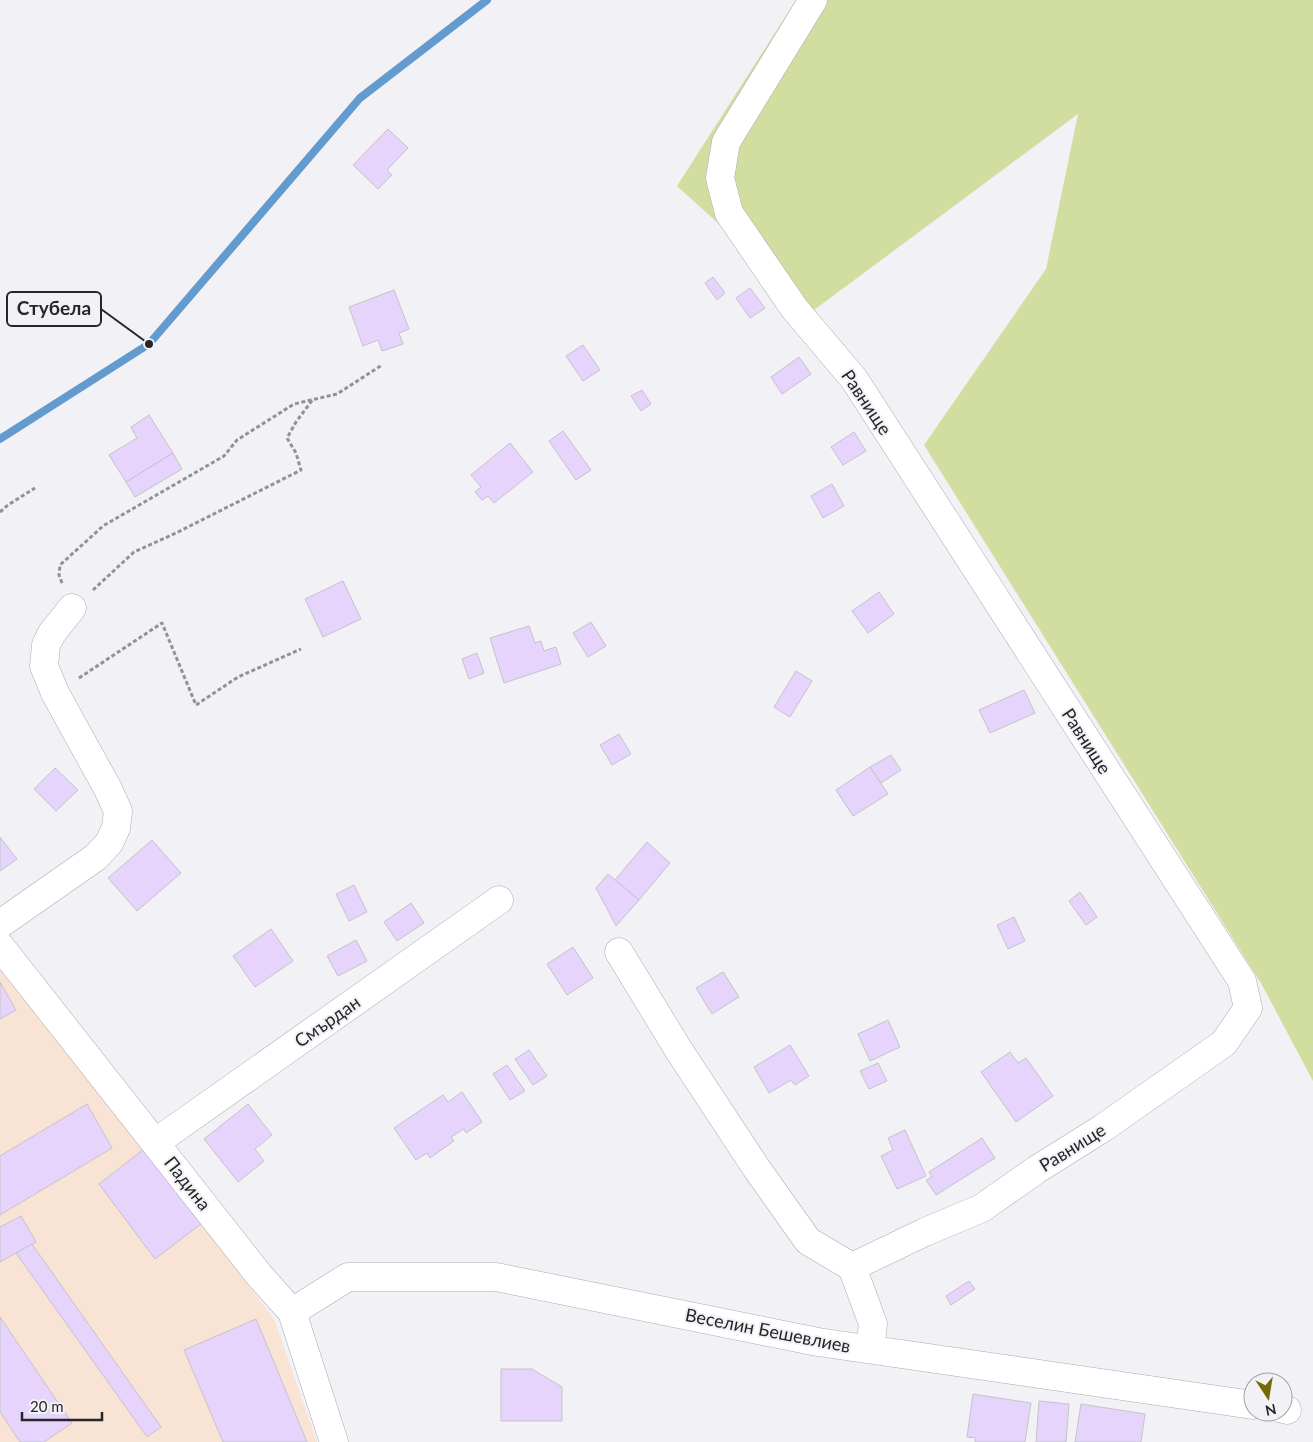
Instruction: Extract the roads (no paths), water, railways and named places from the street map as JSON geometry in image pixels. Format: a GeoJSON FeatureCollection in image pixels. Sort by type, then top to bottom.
{"type":"FeatureCollection","features":[{"type":"Feature","properties":{"kind":"street","name":"Равнище"},"geometry":{"type":"LineString","coordinates":[[812,0],[726,142],[720,178],[729,213],[794,308],[859,388],[1242,981],[1248,1008],[1224,1043],[1103,1128],[1036,1170],[982,1208],[925,1232],[852,1267]]}},
{"type":"Feature","properties":{"kind":"street"},"geometry":{"type":"LineString","coordinates":[[0,924],[96,857],[109,843],[116,828],[118,811],[55,693],[44,666],[46,645],[52,633],[72,608]]}},
{"type":"Feature","properties":{"kind":"street","name":"Смърдан"},"geometry":{"type":"LineString","coordinates":[[156,1142],[499,900]]}},
{"type":"Feature","properties":{"kind":"street","name":"Падина"},"geometry":{"type":"LineString","coordinates":[[0,946],[259,1275],[292,1312],[334,1442]]}},
{"type":"Feature","properties":{"kind":"street"},"geometry":{"type":"LineString","coordinates":[[619,952],[678,1049],[757,1169],[808,1241],[852,1267],[873,1324],[870,1349]]}},
{"type":"Feature","properties":{"kind":"street","name":"Веселин Бешевлиев"},"geometry":{"type":"LineString","coordinates":[[292,1312],[348,1277],[496,1277],[808,1340],[1243,1404]]}},
{"type":"Feature","properties":{"kind":"waterway"},"geometry":{"type":"LineString","coordinates":[[0,439],[149,344],[360,98],[487,0]]}},
{"type":"Feature","properties":{"kind":"place","name":"Стубела"},"geometry":{"type":"Point","coordinates":[149,344]}}]}
